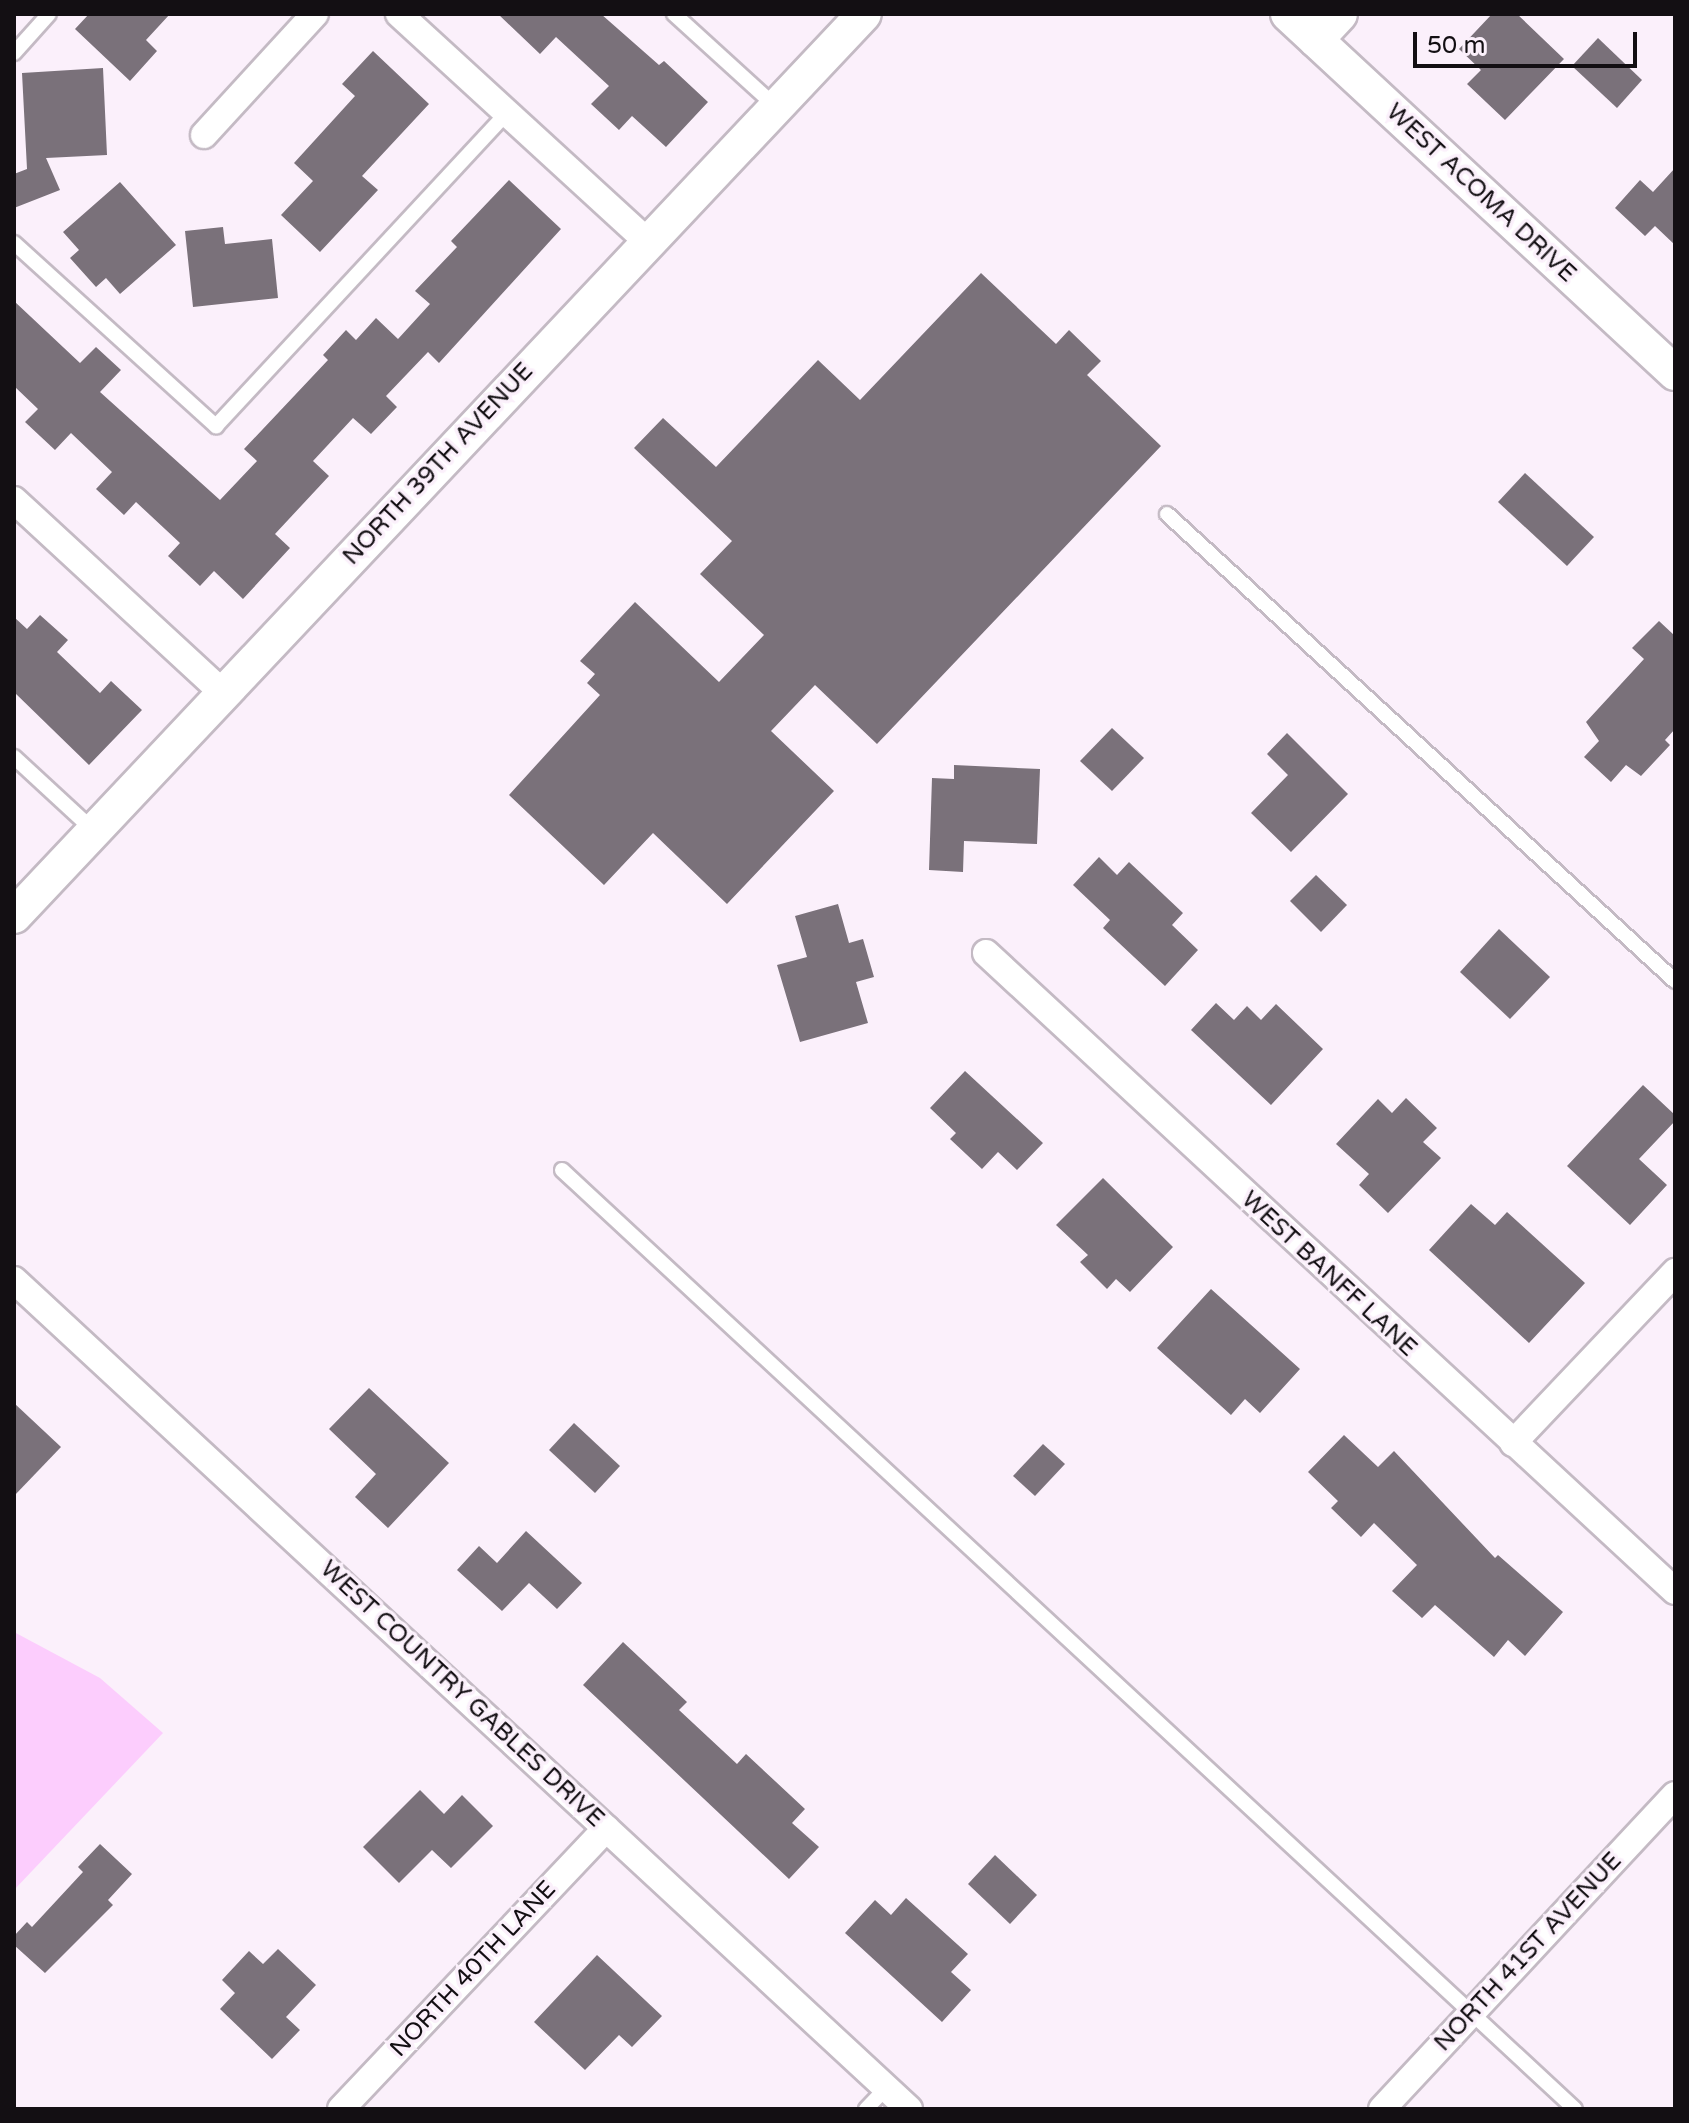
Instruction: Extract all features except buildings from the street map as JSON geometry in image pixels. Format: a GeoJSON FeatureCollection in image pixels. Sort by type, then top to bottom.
{"type":"FeatureCollection","features":[{"type":"Feature","properties":{"kind":"street"},"geometry":{"type":"LineString","coordinates":[[204,135],[315,14]]}},
{"type":"Feature","properties":{"kind":"street"},"geometry":{"type":"LineString","coordinates":[[399,14],[648,242]]}},
{"type":"Feature","properties":{"kind":"street","name":"NORTH 39TH AVENUE"},"geometry":{"type":"LineString","coordinates":[[14,916],[864,14]]}},
{"type":"Feature","properties":{"kind":"street","name":"WEST ACOMA DRIVE"},"geometry":{"type":"LineString","coordinates":[[1288,14],[1675,373]]}},
{"type":"Feature","properties":{"kind":"street"},"geometry":{"type":"LineString","coordinates":[[1316,40],[1340,14]]}},
{"type":"Feature","properties":{"kind":"street"},"geometry":{"type":"LineString","coordinates":[[14,500],[223,693]]}},
{"type":"Feature","properties":{"kind":"street","name":"WEST BANFF LANE"},"geometry":{"type":"LineString","coordinates":[[986,953],[1675,1591]]}},
{"type":"Feature","properties":{"kind":"street"},"geometry":{"type":"LineString","coordinates":[[1513,1443],[1675,1272]]}},
{"type":"Feature","properties":{"kind":"street","name":"WEST COUNTRY GABLES DRIVE"},"geometry":{"type":"LineString","coordinates":[[14,1280],[909,2109]]}},
{"type":"Feature","properties":{"kind":"street","name":"NORTH 41ST AVENUE"},"geometry":{"type":"LineString","coordinates":[[1382,2109],[1675,1795]]}},
{"type":"Feature","properties":{"kind":"street","name":"NORTH 40TH LANE"},"geometry":{"type":"LineString","coordinates":[[341,2109],[606,1829]]}},
{"type":"Feature","properties":{"kind":"lane"},"geometry":{"type":"LineString","coordinates":[[14,53],[49,14]]}},
{"type":"Feature","properties":{"kind":"lane"},"geometry":{"type":"LineString","coordinates":[[674,14],[776,106]]}},
{"type":"Feature","properties":{"kind":"lane"},"geometry":{"type":"LineString","coordinates":[[14,243],[216,426],[507,113]]}},
{"type":"Feature","properties":{"kind":"lane"},"geometry":{"type":"LineString","coordinates":[[1167,514],[1675,981]]}},
{"type":"Feature","properties":{"kind":"lane"},"geometry":{"type":"LineString","coordinates":[[14,757],[95,832]]}},
{"type":"Feature","properties":{"kind":"lane"},"geometry":{"type":"LineString","coordinates":[[562,1170],[1575,2109]]}},
{"type":"Feature","properties":{"kind":"lane"},"geometry":{"type":"LineString","coordinates":[[866,2109],[886,2088]]}},
{"type":"Feature","properties":{"kind":"shaded area"},"geometry":{"type":"Polygon","coordinates":[[[14,1632],[100,1678],[163,1733],[14,1890],[14,1632]]]}}]}
